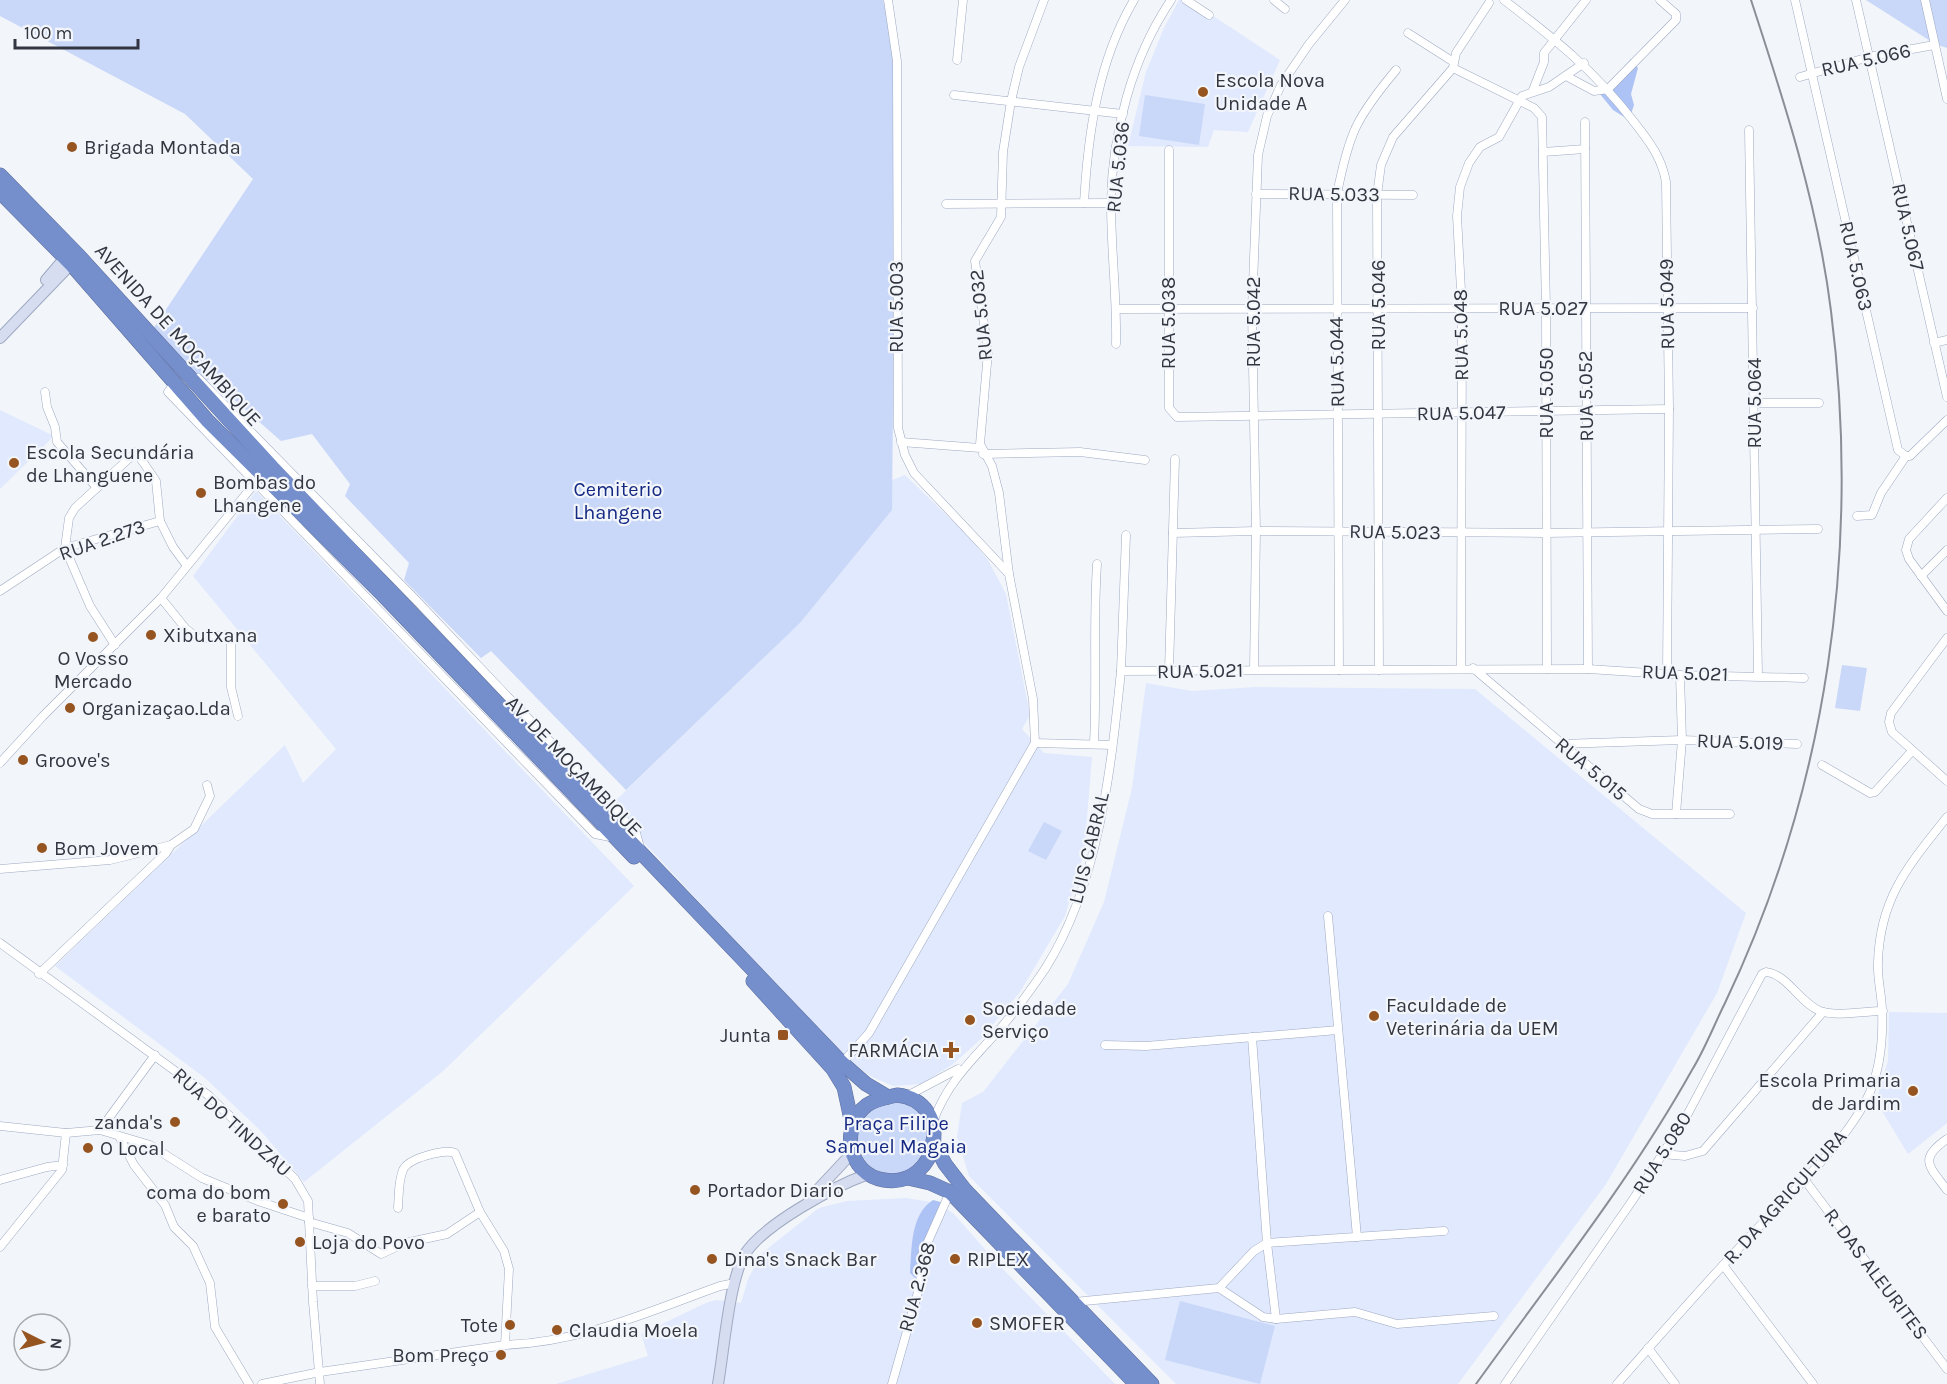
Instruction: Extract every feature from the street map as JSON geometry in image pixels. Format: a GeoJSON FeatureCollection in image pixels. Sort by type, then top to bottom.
{"type":"FeatureCollection","features":[{"type":"Feature","properties":{"kind":"highway"},"geometry":{"type":"LineString","coordinates":[[0,175],[72,256]]}},
{"type":"Feature","properties":{"kind":"highway"},"geometry":{"type":"LineString","coordinates":[[0,192],[72,256]]}},
{"type":"Feature","properties":{"kind":"highway","name":"AVENIDA DE MOÇAMBIQUE"},"geometry":{"type":"LineString","coordinates":[[72,256],[177,363],[255,448]]}},
{"type":"Feature","properties":{"kind":"highway","name":"AVENIDA DE MOÇAMBIQUE"},"geometry":{"type":"LineString","coordinates":[[72,256],[207,420]]}},
{"type":"Feature","properties":{"kind":"highway","name":"AV. DE MOÇAMBIQUE"},"geometry":{"type":"LineString","coordinates":[[207,420],[383,595],[728,953],[833,1069],[844,1087],[852,1124]]}},
{"type":"Feature","properties":{"kind":"highway","name":"AV. DE MOÇAMBIQUE"},"geometry":{"type":"LineString","coordinates":[[255,448],[842,1063],[866,1084],[888,1096]]}},
{"type":"Feature","properties":{"kind":"highway"},"geometry":{"type":"LineString","coordinates":[[908,1178],[926,1163],[933,1141],[933,1122],[923,1106],[907,1096],[888,1096],[867,1105],[852,1124],[850,1138],[852,1153],[858,1164],[868,1174],[887,1181],[908,1178],[930,1183],[950,1192],[1136,1384]]}},
{"type":"Feature","properties":{"kind":"highway"},"geometry":{"type":"LineString","coordinates":[[933,1141],[954,1176],[1152,1384]]}},
{"type":"Feature","properties":{"kind":"street","name":"RUA 5.003"},"geometry":{"type":"LineString","coordinates":[[888,0],[897,62],[896,388],[901,442],[914,473],[1009,574]]}},
{"type":"Feature","properties":{"kind":"street"},"geometry":{"type":"LineString","coordinates":[[957,60],[963,0]]}},
{"type":"Feature","properties":{"kind":"street","name":"RUA 5.032"},"geometry":{"type":"LineString","coordinates":[[982,451],[988,352],[975,261],[997,226],[1001,204],[1003,152],[1011,101],[1022,58],[1044,0]]}},
{"type":"Feature","properties":{"kind":"street"},"geometry":{"type":"LineString","coordinates":[[1084,203],[1093,110],[1107,61],[1134,0]]}},
{"type":"Feature","properties":{"kind":"street","name":"RUA 5.036"},"geometry":{"type":"LineString","coordinates":[[1116,344],[1117,309],[1111,203],[1115,155],[1123,114],[1140,59],[1155,24],[1171,0]]}},
{"type":"Feature","properties":{"kind":"street"},"geometry":{"type":"LineString","coordinates":[[1186,0],[1209,15]]}},
{"type":"Feature","properties":{"kind":"street"},"geometry":{"type":"LineString","coordinates":[[1274,0],[1285,9]]}},
{"type":"Feature","properties":{"kind":"street","name":"RUA 5.049"},"geometry":{"type":"LineString","coordinates":[[1504,0],[1584,63],[1608,89],[1652,146],[1664,166],[1669,409],[1667,674]]}},
{"type":"Feature","properties":{"kind":"street"},"geometry":{"type":"LineString","coordinates":[[1533,90],[1544,62],[1544,53],[1586,0]]}},
{"type":"Feature","properties":{"kind":"street"},"geometry":{"type":"LineString","coordinates":[[1566,76],[1594,91],[1608,89],[1677,18],[1660,0]]}},
{"type":"Feature","properties":{"kind":"street","name":"RUA 5.063"},"geometry":{"type":"LineString","coordinates":[[1795,0],[1898,450],[1906,456]]}},
{"type":"Feature","properties":{"kind":"street","name":"RUA 5.067"},"geometry":{"type":"LineString","coordinates":[[1856,0],[1947,397]]}},
{"type":"Feature","properties":{"kind":"street"},"geometry":{"type":"LineString","coordinates":[[1925,0],[1947,99]]}},
{"type":"Feature","properties":{"kind":"street","name":"RUA 5.042"},"geometry":{"type":"LineString","coordinates":[[1254,670],[1256,531],[1252,310],[1260,146],[1268,116],[1281,85],[1342,1]]}},
{"type":"Feature","properties":{"kind":"street","name":"RUA 5.046"},"geometry":{"type":"LineString","coordinates":[[1379,670],[1377,195],[1381,165],[1393,137],[1453,64],[1489,3]]}},
{"type":"Feature","properties":{"kind":"street"},"geometry":{"type":"LineString","coordinates":[[1408,33],[1453,64],[1518,101]]}},
{"type":"Feature","properties":{"kind":"street","name":"RUA 5.066"},"geometry":{"type":"LineString","coordinates":[[1800,77],[1869,57],[1934,45]]}},
{"type":"Feature","properties":{"kind":"street","name":"RUA 5.048"},"geometry":{"type":"LineString","coordinates":[[1461,668],[1462,309],[1457,216],[1460,187],[1469,163],[1480,147],[1499,137],[1518,101],[1533,90],[1549,87],[1584,63]]}},
{"type":"Feature","properties":{"kind":"street","name":"RUA 5.044"},"geometry":{"type":"LineString","coordinates":[[1339,670],[1337,194],[1345,153],[1356,123],[1367,105],[1396,70]]}},
{"type":"Feature","properties":{"kind":"street"},"geometry":{"type":"LineString","coordinates":[[954,95],[1123,114]]}},
{"type":"Feature","properties":{"kind":"street","name":"RUA 5.050"},"geometry":{"type":"LineString","coordinates":[[1518,101],[1538,111],[1542,117],[1546,309],[1547,669]]}},
{"type":"Feature","properties":{"kind":"street","name":"RUA 5.052"},"geometry":{"type":"LineString","coordinates":[[1585,122],[1588,669]]}},
{"type":"Feature","properties":{"kind":"street","name":"RUA 5.064"},"geometry":{"type":"LineString","coordinates":[[1749,130],[1758,675]]}},
{"type":"Feature","properties":{"kind":"street"},"geometry":{"type":"LineString","coordinates":[[1543,152],[1585,149]]}},
{"type":"Feature","properties":{"kind":"street","name":"RUA 5.038"},"geometry":{"type":"LineString","coordinates":[[1169,150],[1168,311],[1171,412],[1177,417],[1253,416]]}},
{"type":"Feature","properties":{"kind":"street","name":"RUA 5.033"},"geometry":{"type":"LineString","coordinates":[[1256,194],[1413,195]]}},
{"type":"Feature","properties":{"kind":"street"},"geometry":{"type":"LineString","coordinates":[[946,204],[1111,203]]}},
{"type":"Feature","properties":{"kind":"street"},"geometry":{"type":"LineString","coordinates":[[0,328],[72,256]]}},
{"type":"Feature","properties":{"kind":"street"},"geometry":{"type":"LineString","coordinates":[[0,338],[72,256]]}},
{"type":"Feature","properties":{"kind":"street","name":"RUA 5.027"},"geometry":{"type":"LineString","coordinates":[[1117,309],[1168,311],[1753,308]]}},
{"type":"Feature","properties":{"kind":"street"},"geometry":{"type":"LineString","coordinates":[[1934,343],[1947,339]]}},
{"type":"Feature","properties":{"kind":"street"},"geometry":{"type":"LineString","coordinates":[[177,363],[190,370],[209,387],[416,600],[634,830],[641,850]]}},
{"type":"Feature","properties":{"kind":"street"},"geometry":{"type":"LineString","coordinates":[[174,382],[168,392],[580,819],[595,834],[616,838]]}},
{"type":"Feature","properties":{"kind":"street"},"geometry":{"type":"LineString","coordinates":[[45,392],[46,406],[53,422],[57,442],[97,488]]}},
{"type":"Feature","properties":{"kind":"street"},"geometry":{"type":"LineString","coordinates":[[1755,404],[1820,403]]}},
{"type":"Feature","properties":{"kind":"street","name":"RUA 5.047"},"geometry":{"type":"LineString","coordinates":[[1253,416],[1669,409]]}},
{"type":"Feature","properties":{"kind":"street"},"geometry":{"type":"LineString","coordinates":[[1857,516],[1872,515],[1881,493],[1906,456],[1923,444],[1947,420]]}},
{"type":"Feature","properties":{"kind":"street"},"geometry":{"type":"LineString","coordinates":[[901,442],[982,451],[1080,452],[1145,460]]}},
{"type":"Feature","properties":{"kind":"street"},"geometry":{"type":"LineString","coordinates":[[842,1063],[869,1033],[1035,743],[1033,699],[1009,574],[999,493],[992,466],[982,451]]}},
{"type":"Feature","properties":{"kind":"street"},"geometry":{"type":"LineString","coordinates":[[115,645],[90,606],[65,549],[69,518],[75,508],[136,453],[156,481],[160,521]]}},
{"type":"Feature","properties":{"kind":"street"},"geometry":{"type":"LineString","coordinates":[[1169,671],[1175,459]]}},
{"type":"Feature","properties":{"kind":"street"},"geometry":{"type":"LineString","coordinates":[[0,763],[43,716],[161,598],[255,483]]}},
{"type":"Feature","properties":{"kind":"street"},"geometry":{"type":"LineString","coordinates":[[1947,498],[1906,544],[1909,559],[1947,611]]}},
{"type":"Feature","properties":{"kind":"street","name":"RUA 2.273"},"geometry":{"type":"LineString","coordinates":[[0,591],[65,549],[160,521],[173,547],[187,566]]}},
{"type":"Feature","properties":{"kind":"street","name":"RUA 5.023"},"geometry":{"type":"LineString","coordinates":[[1173,533],[1256,531],[1545,533],[1589,530],[1818,529]]}},
{"type":"Feature","properties":{"kind":"street"},"geometry":{"type":"LineString","coordinates":[[1035,743],[1112,745],[1121,671],[1126,535]]}},
{"type":"Feature","properties":{"kind":"street"},"geometry":{"type":"LineString","coordinates":[[1921,576],[1947,550]]}},
{"type":"Feature","properties":{"kind":"street"},"geometry":{"type":"LineString","coordinates":[[1094,743],[1097,564]]}},
{"type":"Feature","properties":{"kind":"street"},"geometry":{"type":"LineString","coordinates":[[161,598],[186,629],[198,639],[226,635],[231,639],[231,687],[238,716]]}},
{"type":"Feature","properties":{"kind":"street"},"geometry":{"type":"LineString","coordinates":[[1947,638],[1890,713],[1889,722],[1892,732],[1947,781]]}},
{"type":"Feature","properties":{"kind":"street","name":"RUA 5.015"},"geometry":{"type":"LineString","coordinates":[[1473,668],[1639,809],[1652,814],[1730,814]]}},
{"type":"Feature","properties":{"kind":"street","name":"RUA 5.021"},"geometry":{"type":"LineString","coordinates":[[1121,671],[1588,669],[1680,675],[1758,675],[1804,678]]}},
{"type":"Feature","properties":{"kind":"street"},"geometry":{"type":"LineString","coordinates":[[1676,814],[1682,740],[1680,675]]}},
{"type":"Feature","properties":{"kind":"street","name":"RUA 5.019"},"geometry":{"type":"LineString","coordinates":[[1561,744],[1682,740],[1797,744]]}},
{"type":"Feature","properties":{"kind":"street","name":"LUIS CABRAL"},"geometry":{"type":"LineString","coordinates":[[933,1122],[948,1087],[1013,1014],[1057,949],[1087,873],[1112,745]]}},
{"type":"Feature","properties":{"kind":"street"},"geometry":{"type":"LineString","coordinates":[[1822,765],[1870,793],[1875,792],[1912,751]]}},
{"type":"Feature","properties":{"kind":"street"},"geometry":{"type":"LineString","coordinates":[[0,869],[110,860],[171,845],[194,829],[210,796],[207,785]]}},
{"type":"Feature","properties":{"kind":"street","name":"R. DA AGRICULTURA"},"geometry":{"type":"LineString","coordinates":[[1617,1384],[1723,1265],[1804,1179],[1851,1124],[1870,1092],[1879,1063],[1882,1011],[1878,961],[1882,927],[1891,895],[1909,864],[1947,817]]}},
{"type":"Feature","properties":{"kind":"street"},"geometry":{"type":"LineString","coordinates":[[39,974],[166,853],[171,845]]}},
{"type":"Feature","properties":{"kind":"street"},"geometry":{"type":"LineString","coordinates":[[1328,916],[1357,1237]]}},
{"type":"Feature","properties":{"kind":"street","name":"RUA DO TINDZAU"},"geometry":{"type":"LineString","coordinates":[[0,943],[39,974],[155,1055],[230,1114],[295,1179],[308,1201],[320,1384]]}},
{"type":"Feature","properties":{"kind":"street","name":"RUA 5.080"},"geometry":{"type":"LineString","coordinates":[[1505,1384],[1684,1121],[1762,974],[1771,972],[1776,975],[1811,1006],[1822,1012]]}},
{"type":"Feature","properties":{"kind":"street"},"geometry":{"type":"LineString","coordinates":[[1662,1154],[1685,1156],[1702,1151],[1822,1012],[1882,1011]]}},
{"type":"Feature","properties":{"kind":"street"},"geometry":{"type":"LineString","coordinates":[[1105,1046],[1146,1046],[1338,1030]]}},
{"type":"Feature","properties":{"kind":"street"},"geometry":{"type":"LineString","coordinates":[[1252,1037],[1267,1243],[1276,1319]]}},
{"type":"Feature","properties":{"kind":"street"},"geometry":{"type":"LineString","coordinates":[[103,1132],[155,1055]]}},
{"type":"Feature","properties":{"kind":"street","name":"LUIS CABRAL"},"geometry":{"type":"LineString","coordinates":[[907,1096],[941,1080],[969,1061]]}},
{"type":"Feature","properties":{"kind":"street"},"geometry":{"type":"LineString","coordinates":[[0,1126],[66,1133],[103,1132],[150,1145],[202,1178],[228,1190],[348,1233],[381,1254],[405,1243],[447,1234],[480,1212]]}},
{"type":"Feature","properties":{"kind":"street"},"geometry":{"type":"LineString","coordinates":[[0,1247],[62,1170],[66,1133]]}},
{"type":"Feature","properties":{"kind":"street"},"geometry":{"type":"LineString","coordinates":[[120,1138],[134,1165],[165,1204],[174,1227],[193,1246],[210,1283],[215,1327],[249,1384]]}},
{"type":"Feature","properties":{"kind":"street"},"geometry":{"type":"LineString","coordinates":[[1947,1138],[1930,1151],[1928,1160],[1930,1167],[1947,1190]]}},
{"type":"Feature","properties":{"kind":"street"},"geometry":{"type":"LineString","coordinates":[[398,1208],[403,1169],[409,1163],[450,1151],[455,1153],[480,1212],[504,1251],[509,1269],[500,1345]]}},
{"type":"Feature","properties":{"kind":"street"},"geometry":{"type":"LineString","coordinates":[[718,1384],[735,1283],[739,1268],[751,1247],[801,1208],[852,1153]]}},
{"type":"Feature","properties":{"kind":"street"},"geometry":{"type":"LineString","coordinates":[[0,1180],[46,1167],[63,1165]]}},
{"type":"Feature","properties":{"kind":"street"},"geometry":{"type":"LineString","coordinates":[[801,1208],[868,1174]]}},
{"type":"Feature","properties":{"kind":"street","name":"R. DAS ALEURITES"},"geometry":{"type":"LineString","coordinates":[[1804,1179],[1947,1369]]}},
{"type":"Feature","properties":{"kind":"street","name":"RUA 2.368"},"geometry":{"type":"LineString","coordinates":[[892,1384],[920,1285],[922,1255],[950,1192]]}},
{"type":"Feature","properties":{"kind":"street"},"geometry":{"type":"LineString","coordinates":[[1219,1288],[1254,1251],[1267,1243],[1444,1231]]}},
{"type":"Feature","properties":{"kind":"street"},"geometry":{"type":"LineString","coordinates":[[1723,1265],[1814,1384]]}},
{"type":"Feature","properties":{"kind":"street"},"geometry":{"type":"LineString","coordinates":[[312,1286],[355,1286],[375,1281]]}},
{"type":"Feature","properties":{"kind":"street"},"geometry":{"type":"LineString","coordinates":[[262,1384],[320,1372],[500,1345],[550,1342],[610,1327],[720,1286],[735,1283]]}},
{"type":"Feature","properties":{"kind":"street"},"geometry":{"type":"LineString","coordinates":[[1074,1302],[1219,1288],[1263,1317],[1276,1319],[1355,1312],[1397,1324],[1494,1316]]}},
{"type":"Feature","properties":{"kind":"street"},"geometry":{"type":"LineString","coordinates":[[1648,1348],[1675,1384]]}},
{"type":"Feature","properties":{"kind":"shaded area","name":"Escola Nova Unidade A"},"geometry":{"type":"Polygon","coordinates":[[[1179,0],[1189,0],[1280,60],[1248,132],[1214,130],[1208,147],[1128,146],[1146,72],[1164,28],[1179,0]]]}},
{"type":"Feature","properties":{"kind":"shaded area"},"geometry":{"type":"Polygon","coordinates":[[[1631,59],[1638,68],[1631,94],[1634,105],[1629,120],[1613,110],[1600,94],[1631,59]]]}},
{"type":"Feature","properties":{"kind":"shaded area","name":"Escola Secundária de Lhanguene"},"geometry":{"type":"Polygon","coordinates":[[[0,410],[54,436],[0,489],[0,410]]]}},
{"type":"Feature","properties":{"kind":"shaded area"},"geometry":{"type":"Polygon","coordinates":[[[905,475],[965,533],[988,560],[1006,594],[1030,715],[1022,729],[1044,753],[1092,757],[1084,853],[1065,916],[1020,992],[981,1039],[953,1064],[922,1084],[893,1086],[870,1076],[840,1053],[610,806],[800,623],[892,510],[892,480],[905,475]]]}},
{"type":"Feature","properties":{"kind":"shaded area"},"geometry":{"type":"Polygon","coordinates":[[[256,491],[634,886],[442,1072],[304,1182],[261,1131],[205,1078],[55,966],[285,745],[303,783],[336,749],[193,576],[256,491]]]}},
{"type":"Feature","properties":{"kind":"shaded area","name":"Faculdade de Veterinária da UEM"},"geometry":{"type":"Polygon","coordinates":[[[1146,683],[1192,691],[1256,687],[1475,689],[1746,913],[1717,993],[1606,1184],[1458,1384],[1176,1384],[969,1176],[957,1137],[962,1103],[983,1092],[1068,984],[1104,902],[1132,788],[1146,683]]]}},
{"type":"Feature","properties":{"kind":"shaded area","name":"Escola Primaria de Jardim"},"geometry":{"type":"Polygon","coordinates":[[[1889,1012],[1947,1013],[1947,1123],[1908,1154],[1876,1101],[1888,1061],[1889,1012]]]}},
{"type":"Feature","properties":{"kind":"shaded area"},"geometry":{"type":"Polygon","coordinates":[[[906,1198],[936,1203],[953,1213],[999,1265],[1115,1384],[556,1384],[648,1356],[641,1334],[706,1303],[716,1300],[741,1303],[748,1279],[762,1253],[819,1208],[847,1201],[906,1198]]]}},
{"type":"Feature","properties":{"kind":"shaded area"},"geometry":{"type":"Polygon","coordinates":[[[933,1200],[948,1204],[920,1254],[917,1280],[910,1273],[916,1223],[925,1206],[933,1200]]]}},
{"type":"Feature","properties":{"kind":"green space","name":"Cemiterio Lhangene"},"geometry":{"type":"Polygon","coordinates":[[[0,0],[883,0],[890,30],[896,97],[892,510],[800,623],[626,790],[491,651],[481,658],[404,580],[409,563],[345,496],[350,484],[312,434],[281,441],[212,380],[202,380],[153,329],[253,179],[185,114],[0,16],[0,0]]]}},
{"type":"Feature","properties":{"kind":"green space"},"geometry":{"type":"Polygon","coordinates":[[[1866,0],[1947,0],[1947,48],[1935,44],[1866,0]]]}},
{"type":"Feature","properties":{"kind":"green space"},"geometry":{"type":"Polygon","coordinates":[[[1145,95],[1205,104],[1199,145],[1139,136],[1145,95]]]}},
{"type":"Feature","properties":{"kind":"green space"},"geometry":{"type":"Polygon","coordinates":[[[1842,665],[1867,668],[1860,711],[1835,708],[1842,665]]]}},
{"type":"Feature","properties":{"kind":"green space"},"geometry":{"type":"Polygon","coordinates":[[[1044,822],[1062,831],[1046,860],[1028,851],[1044,822]]]}},
{"type":"Feature","properties":{"kind":"green space","name":"Praça Filipe Samuel Magaia"},"geometry":{"type":"Polygon","coordinates":[[[897,1095],[931,1118],[925,1161],[900,1173],[876,1171],[863,1157],[859,1148],[859,1115],[897,1095]]]}},
{"type":"Feature","properties":{"kind":"green space"},"geometry":{"type":"Polygon","coordinates":[[[1180,1301],[1275,1326],[1260,1384],[1165,1360],[1180,1301]]]}},
{"type":"Feature","properties":{"kind":"railway"},"geometry":{"type":"LineString","coordinates":[[1476,1384],[1616,1191],[1668,1111],[1701,1054],[1760,921],[1789,837],[1812,752],[1828,665],[1838,577],[1842,489],[1839,400],[1831,311],[1818,232],[1799,154],[1751,0]]}},
{"type":"Feature","properties":{"kind":"place","name":"Escola Nova Unidade A"},"geometry":{"type":"Point","coordinates":[1203,92]}},
{"type":"Feature","properties":{"kind":"place","name":"Brigada Montada"},"geometry":{"type":"Point","coordinates":[72,147]}},
{"type":"Feature","properties":{"kind":"place","name":"Escola Secundária de Lhanguene"},"geometry":{"type":"Point","coordinates":[14,463]}},
{"type":"Feature","properties":{"kind":"place","name":"Bombas do Lhangene"},"geometry":{"type":"Point","coordinates":[201,493]}},
{"type":"Feature","properties":{"kind":"place","name":"Xibutxana"},"geometry":{"type":"Point","coordinates":[151,635]}},
{"type":"Feature","properties":{"kind":"place","name":"O Vosso Mercado"},"geometry":{"type":"Point","coordinates":[93,637]}},
{"type":"Feature","properties":{"kind":"place","name":"Organizaçao.Lda"},"geometry":{"type":"Point","coordinates":[70,708]}},
{"type":"Feature","properties":{"kind":"place","name":"Groove's"},"geometry":{"type":"Point","coordinates":[23,760]}},
{"type":"Feature","properties":{"kind":"place","name":"Bom Jovem"},"geometry":{"type":"Point","coordinates":[42,848]}},
{"type":"Feature","properties":{"kind":"place","name":"Faculdade de Veterinária da UEM"},"geometry":{"type":"Point","coordinates":[1374,1016]}},
{"type":"Feature","properties":{"kind":"place","name":"Sociedade Serviço"},"geometry":{"type":"Point","coordinates":[970,1020]}},
{"type":"Feature","properties":{"kind":"place","name":"Junta"},"geometry":{"type":"Point","coordinates":[783,1035]}},
{"type":"Feature","properties":{"kind":"place","name":"FARMÁCIA"},"geometry":{"type":"Point","coordinates":[951,1050]}},
{"type":"Feature","properties":{"kind":"place","name":"Escola Primaria de Jardim"},"geometry":{"type":"Point","coordinates":[1913,1091]}},
{"type":"Feature","properties":{"kind":"place","name":"zanda's"},"geometry":{"type":"Point","coordinates":[175,1122]}},
{"type":"Feature","properties":{"kind":"place","name":"O Local"},"geometry":{"type":"Point","coordinates":[88,1148]}},
{"type":"Feature","properties":{"kind":"place","name":"Portador Diario"},"geometry":{"type":"Point","coordinates":[695,1190]}},
{"type":"Feature","properties":{"kind":"place","name":"coma do bom e barato"},"geometry":{"type":"Point","coordinates":[283,1204]}},
{"type":"Feature","properties":{"kind":"place","name":"Loja do Povo"},"geometry":{"type":"Point","coordinates":[300,1242]}},
{"type":"Feature","properties":{"kind":"place","name":"Dina's Snack Bar"},"geometry":{"type":"Point","coordinates":[712,1259]}},
{"type":"Feature","properties":{"kind":"place","name":"RIPLEX"},"geometry":{"type":"Point","coordinates":[955,1259]}},
{"type":"Feature","properties":{"kind":"place","name":"SMOFER"},"geometry":{"type":"Point","coordinates":[977,1323]}},
{"type":"Feature","properties":{"kind":"place","name":"Tote"},"geometry":{"type":"Point","coordinates":[510,1325]}},
{"type":"Feature","properties":{"kind":"place","name":"Claudia Moela"},"geometry":{"type":"Point","coordinates":[557,1330]}},
{"type":"Feature","properties":{"kind":"place","name":"Bom Preço"},"geometry":{"type":"Point","coordinates":[501,1355]}}]}
